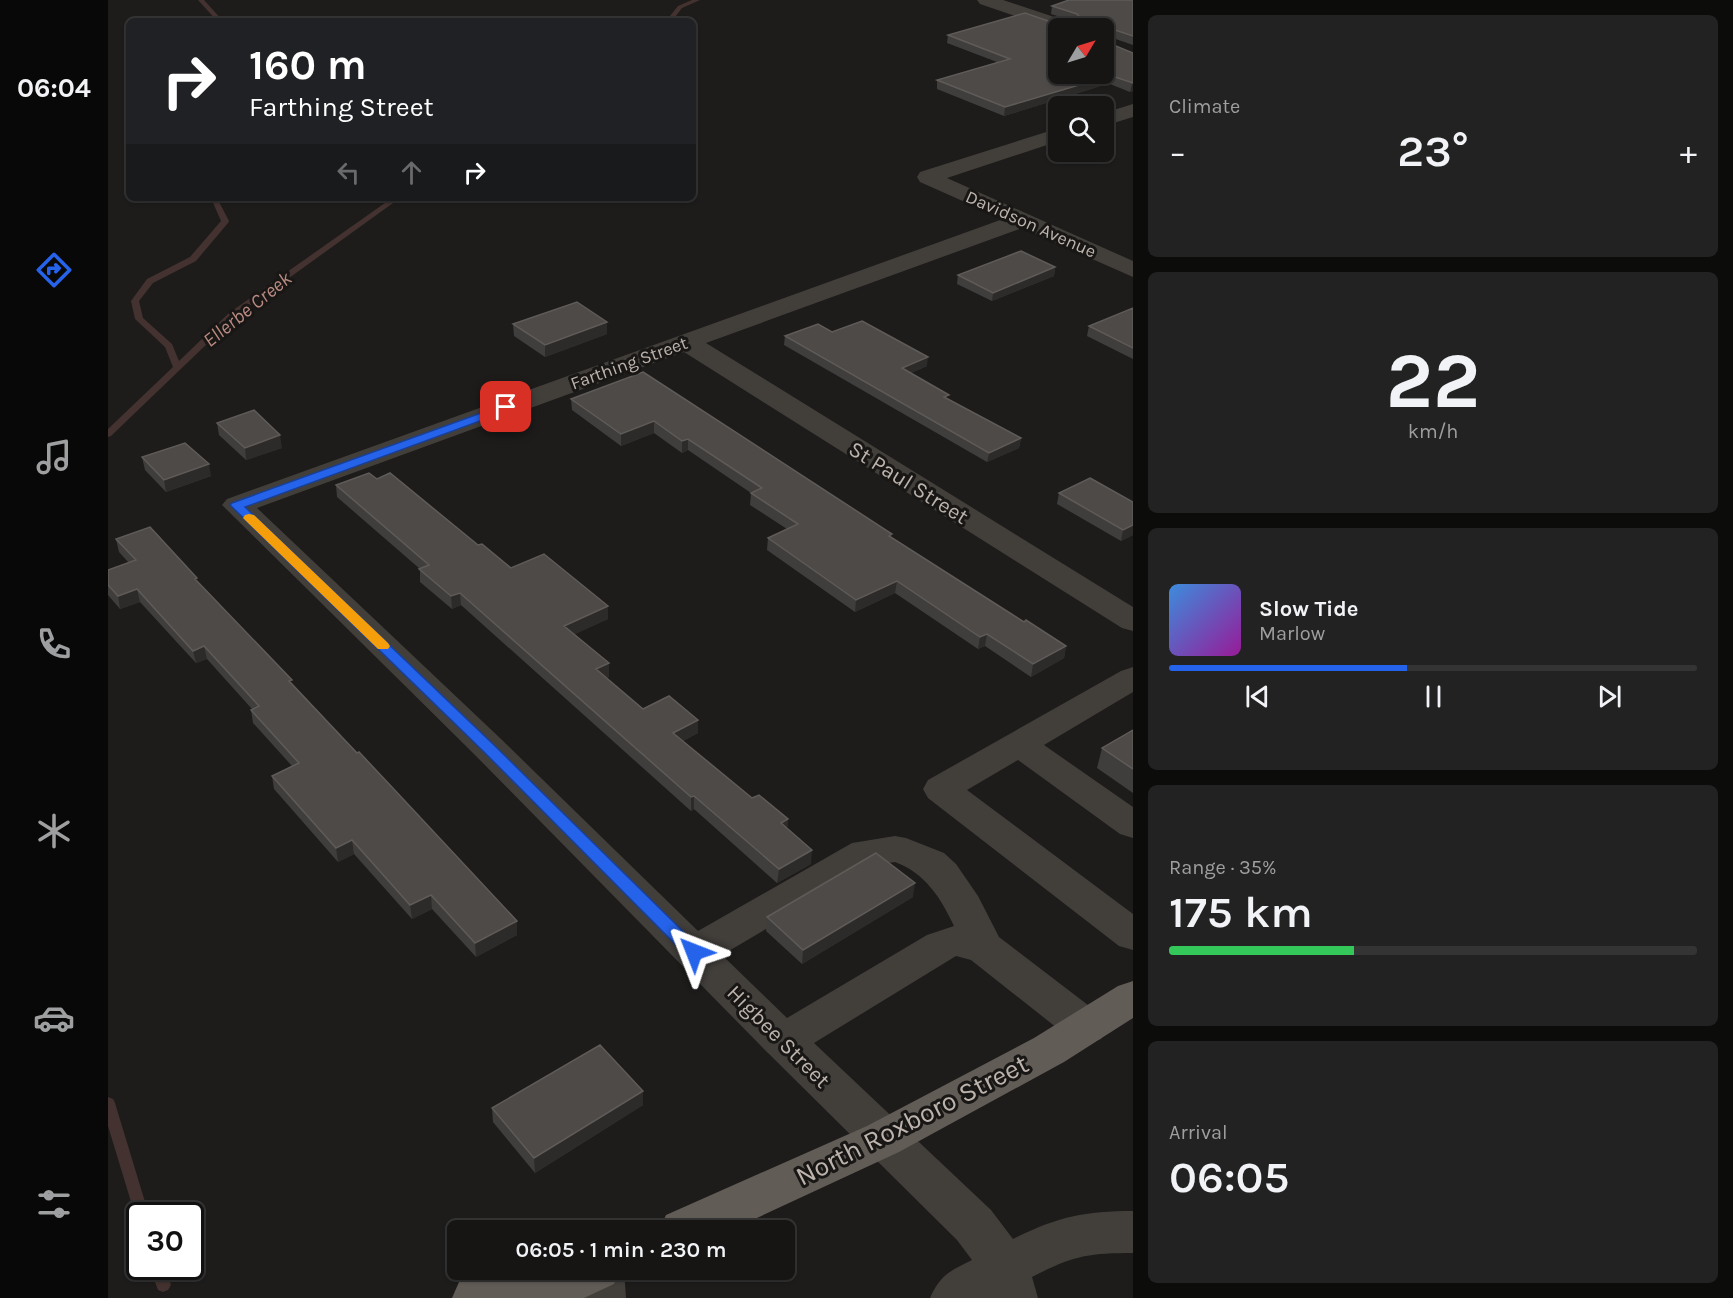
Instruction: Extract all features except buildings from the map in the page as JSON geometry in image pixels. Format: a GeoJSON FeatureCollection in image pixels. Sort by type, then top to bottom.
{"type":"FeatureCollection","features":[{"type":"Feature","properties":{"kind":"main road","name":"North Roxboro Street"},"geometry":{"type":"LineString","coordinates":[[706,1220],[883,1140],[1049,1050],[1133,997]]}},
{"type":"Feature","properties":{"kind":"main road"},"geometry":{"type":"LineString","coordinates":[[476,1298],[548,1293],[575,1280]]}},
{"type":"Feature","properties":{"kind":"street"},"geometry":{"type":"LineString","coordinates":[[986,0],[1048,21]]}},
{"type":"Feature","properties":{"kind":"street"},"geometry":{"type":"LineString","coordinates":[[1114,117],[1133,110]]}},
{"type":"Feature","properties":{"kind":"street","name":"Davidson Avenue"},"geometry":{"type":"LineString","coordinates":[[1048,138],[928,177],[1133,270]]}},
{"type":"Feature","properties":{"kind":"street","name":"Farthing Street"},"geometry":{"type":"LineString","coordinates":[[237,505],[1022,220]]}},
{"type":"Feature","properties":{"kind":"street","name":"St Paul Street"},"geometry":{"type":"LineString","coordinates":[[686,342],[1133,621]]}},
{"type":"Feature","properties":{"kind":"street","name":"Higbee Street"},"geometry":{"type":"LineString","coordinates":[[237,505],[488,747],[883,1140],[974,1225],[1009,1282]]}},
{"type":"Feature","properties":{"kind":"street"},"geometry":{"type":"LineString","coordinates":[[1133,678],[941,789],[1133,935]]}},
{"type":"Feature","properties":{"kind":"street"},"geometry":{"type":"LineString","coordinates":[[1019,744],[1133,825]]}},
{"type":"Feature","properties":{"kind":"street"},"geometry":{"type":"LineString","coordinates":[[694,952],[865,853],[895,849],[924,860],[942,874],[964,906],[982,947]]}},
{"type":"Feature","properties":{"kind":"street"},"geometry":{"type":"LineString","coordinates":[[783,1041],[942,946],[955,941],[982,947],[1086,1027]]}},
{"type":"Feature","properties":{"kind":"street"},"geometry":{"type":"LineString","coordinates":[[954,1298],[964,1288],[1009,1282],[1054,1242],[1093,1232],[1133,1232]]}},
{"type":"Feature","properties":{"kind":"street"},"geometry":{"type":"LineString","coordinates":[[600,1280],[602,1298]]}},
{"type":"Feature","properties":{"kind":"waterway"},"geometry":{"type":"LineString","coordinates":[[201,0],[217,18]]}},
{"type":"Feature","properties":{"kind":"waterway","name":"Ellerbe Creek"},"geometry":{"type":"LineString","coordinates":[[671,18],[680,7],[697,0]]}},
{"type":"Feature","properties":{"kind":"waterway"},"geometry":{"type":"LineString","coordinates":[[177,366],[169,346],[139,319],[135,301],[150,281],[193,259],[225,221],[215,201]]}},
{"type":"Feature","properties":{"kind":"waterway","name":"Ellerbe Creek"},"geometry":{"type":"LineString","coordinates":[[108,434],[232,315],[393,201]]}},
{"type":"Feature","properties":{"kind":"waterway","name":"Ellerbe Creek"},"geometry":{"type":"LineString","coordinates":[[108,1103],[138,1202]]}},
{"type":"Feature","properties":{"kind":"waterway","name":"Ellerbe Creek"},"geometry":{"type":"LineString","coordinates":[[161,1280],[163,1285]]}},
{"type":"Feature","properties":{"kind":"slow traffic"},"geometry":{"type":"LineString","coordinates":[[249,518],[383,646]]}},
{"type":"Feature","properties":{"kind":"route"},"geometry":{"type":"LineString","coordinates":[[506,407],[237,505],[488,747],[694,952]]}}]}
